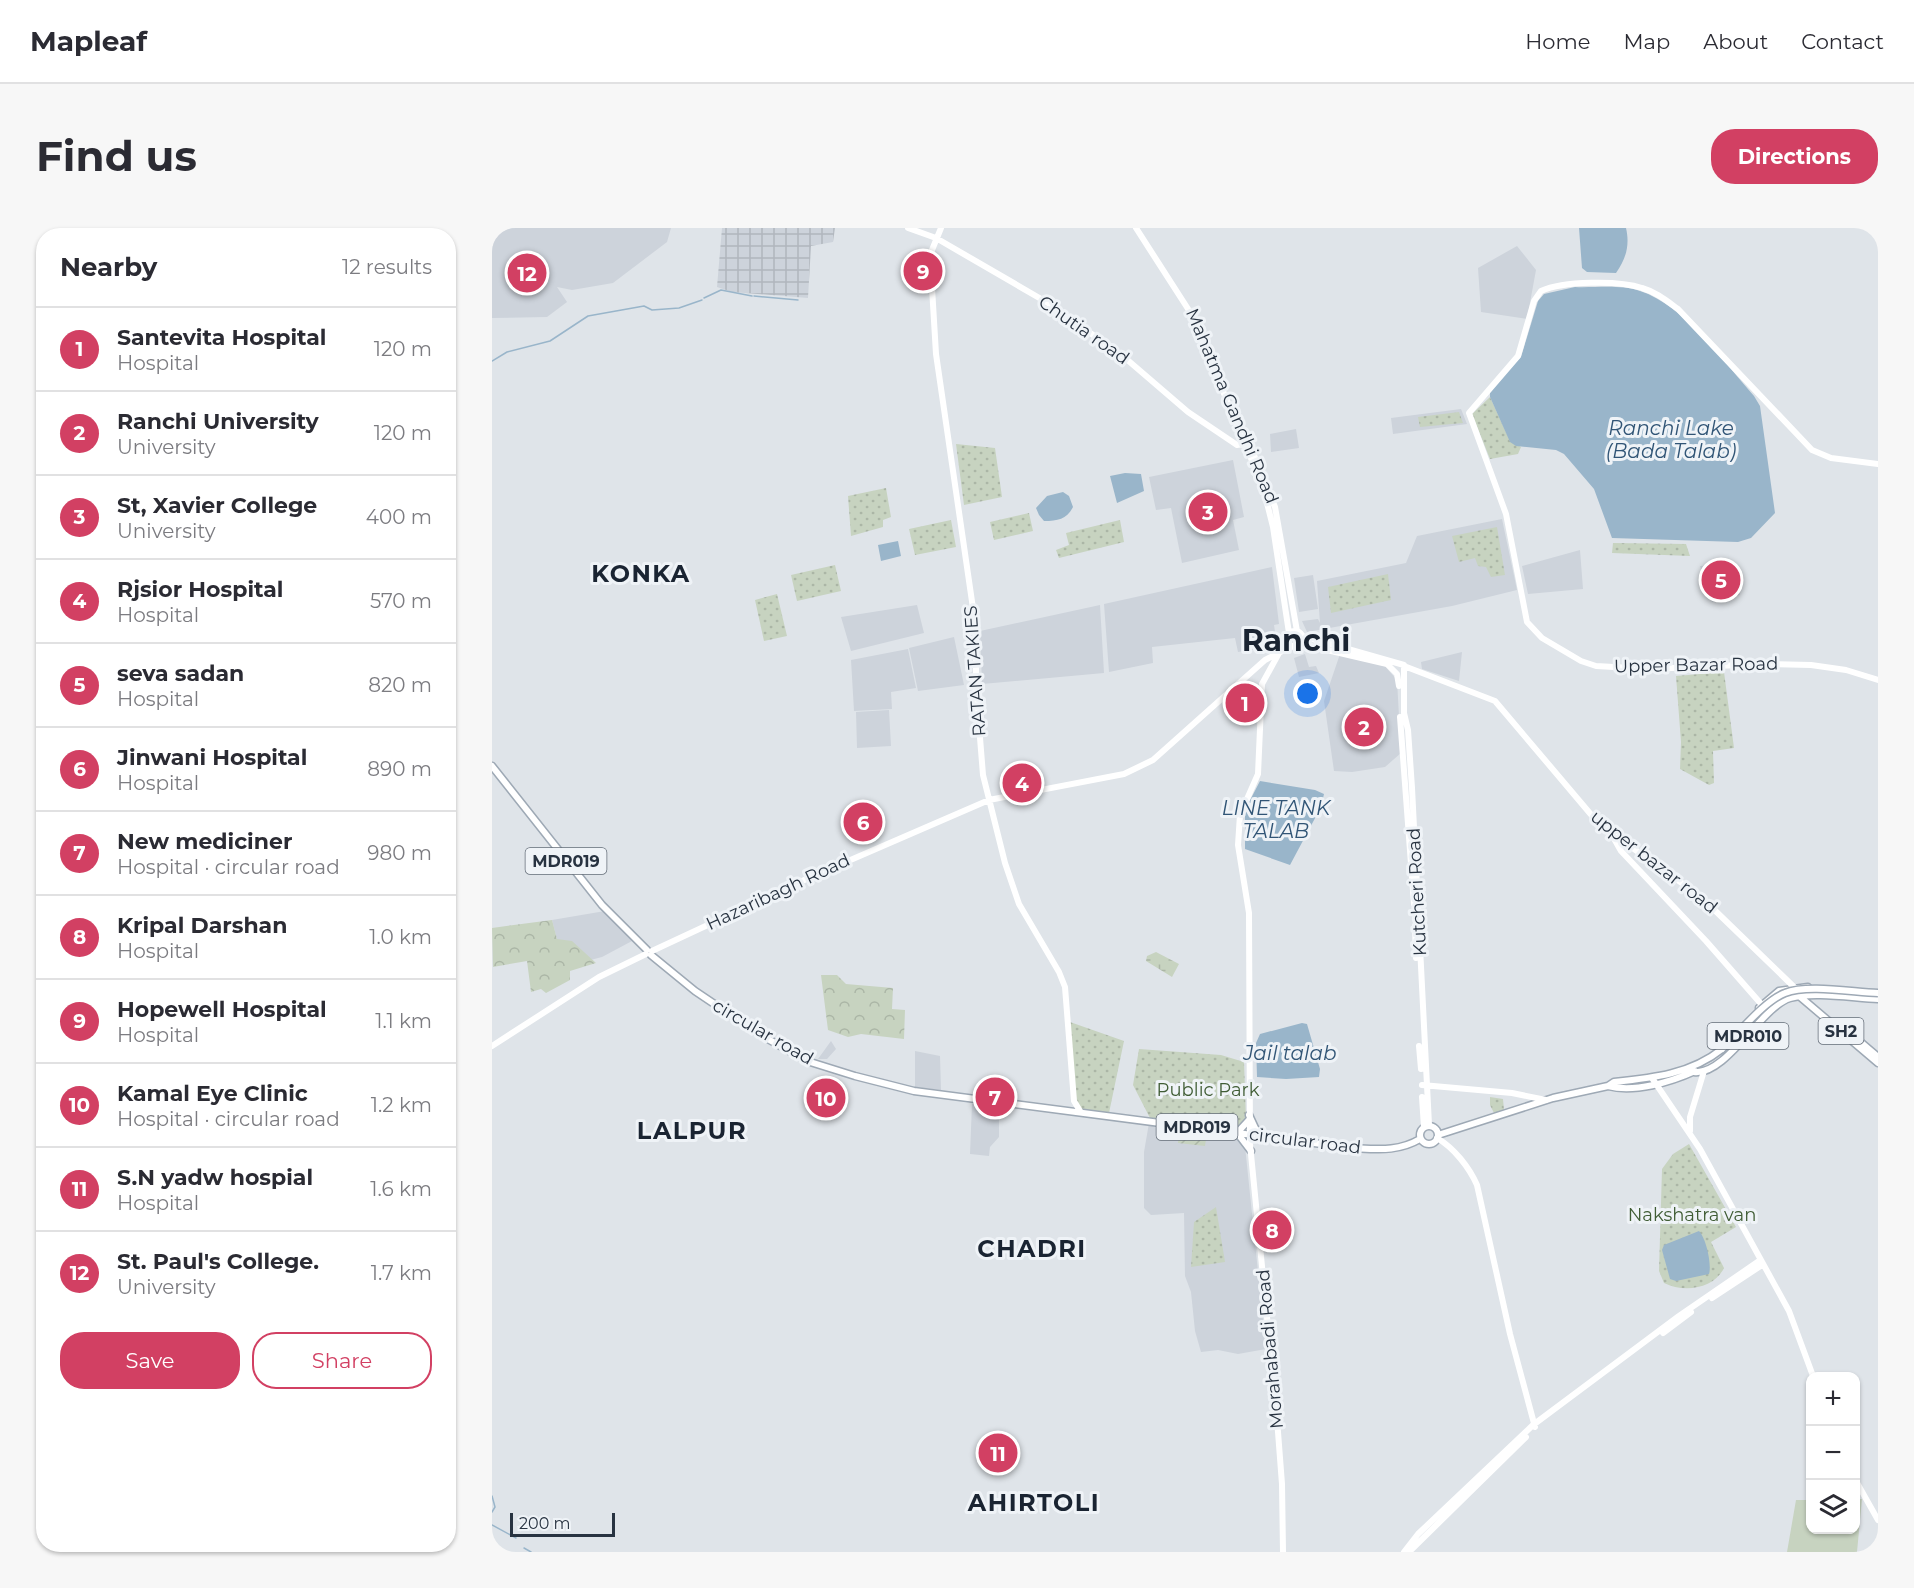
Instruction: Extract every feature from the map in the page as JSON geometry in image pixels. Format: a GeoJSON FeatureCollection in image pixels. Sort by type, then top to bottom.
{"type":"FeatureCollection","features":[{"type":"Feature","properties":{"kind":"main road","name":"Chutia road"},"geometry":{"type":"LineString","coordinates":[[908,228],[936,238],[1048,303],[1124,357],[1188,412],[1237,445],[1247,443]]}},
{"type":"Feature","properties":{"kind":"main road","name":"RATAN TAKIES"},"geometry":{"type":"LineString","coordinates":[[941,228],[932,254],[931,284],[936,354],[976,629],[976,688],[981,759],[1005,863],[1019,904],[1059,972],[1065,987],[1074,1101],[1080,1111]]}},
{"type":"Feature","properties":{"kind":"main road","name":"Mahatma Gandhi Road"},"geometry":{"type":"LineString","coordinates":[[1136,228],[1190,312],[1247,443]]}},
{"type":"Feature","properties":{"kind":"main road","name":"Mahatma Gandhi Road"},"geometry":{"type":"LineString","coordinates":[[1141,228],[1193,312],[1247,443],[1270,513],[1297,636]]}},
{"type":"Feature","properties":{"kind":"main road","name":"Upper Bazar Road"},"geometry":{"type":"LineString","coordinates":[[1878,464],[1831,459],[1812,450],[1678,309],[1656,294],[1638,287],[1583,284],[1541,291],[1534,301],[1518,356],[1469,413],[1506,514],[1527,622],[1542,638],[1581,661],[1596,666],[1650,669],[1761,664],[1811,665],[1846,670],[1878,680]]}},
{"type":"Feature","properties":{"kind":"main road","name":"Hazaribagh Road"},"geometry":{"type":"LineString","coordinates":[[492,1046],[599,977],[858,855],[989,800],[1124,774],[1140,768],[1166,749],[1265,660],[1281,651],[1297,636]]}},
{"type":"Feature","properties":{"kind":"main road"},"geometry":{"type":"LineString","coordinates":[[1290,644],[1297,636],[1339,652],[1390,667],[1398,678],[1406,770],[1426,1126],[1420,1132],[1420,1139]]}},
{"type":"Feature","properties":{"kind":"main road","name":"upper bazar road"},"geometry":{"type":"LineString","coordinates":[[1297,636],[1402,664],[1495,701],[1593,818],[1700,896],[1740,932],[1803,996]]}},
{"type":"Feature","properties":{"kind":"main road","name":"Morahabadi Road"},"geometry":{"type":"LineString","coordinates":[[1281,651],[1262,684],[1258,774],[1238,824],[1238,845],[1249,913],[1249,1117],[1279,1446],[1283,1552]]}},
{"type":"Feature","properties":{"kind":"main road","name":"Kutcheri Road"},"geometry":{"type":"LineString","coordinates":[[1402,664],[1404,713],[1408,730],[1411,777],[1424,1085]]}},
{"type":"Feature","properties":{"kind":"main road","name":"circular road"},"geometry":{"type":"LineString","coordinates":[[492,766],[602,905],[649,953],[695,992],[759,1034],[807,1061],[914,1091],[1250,1135],[1381,1150],[1400,1149],[1420,1139],[1429,1144],[1438,1136]]}},
{"type":"Feature","properties":{"kind":"main road","name":"MDR010"},"geometry":{"type":"LineString","coordinates":[[1612,834],[1622,851],[1762,1005]]}},
{"type":"Feature","properties":{"kind":"main road"},"geometry":{"type":"LineString","coordinates":[[1791,986],[1878,994]]}},
{"type":"Feature","properties":{"kind":"main road","name":"MDR010"},"geometry":{"type":"LineString","coordinates":[[1791,986],[1776,993],[1728,1040],[1695,1061],[1693,1069],[1704,1071],[1736,1048],[1782,1002],[1803,996]]}},
{"type":"Feature","properties":{"kind":"main road"},"geometry":{"type":"LineString","coordinates":[[1438,1136],[1546,1100],[1608,1086],[1614,1082],[1654,1081],[1693,1069],[1723,1051],[1776,997],[1786,992],[1802,990],[1878,994]]}},
{"type":"Feature","properties":{"kind":"main road"},"geometry":{"type":"LineString","coordinates":[[1803,996],[1878,994]]}},
{"type":"Feature","properties":{"kind":"main road","name":"SH2"},"geometry":{"type":"LineString","coordinates":[[1803,996],[1878,1057]]}},
{"type":"Feature","properties":{"kind":"main road","name":"SH2"},"geometry":{"type":"LineString","coordinates":[[1803,996],[1878,1063]]}},
{"type":"Feature","properties":{"kind":"main road"},"geometry":{"type":"LineString","coordinates":[[1691,1134],[1690,1117],[1704,1071]]}},
{"type":"Feature","properties":{"kind":"main road"},"geometry":{"type":"LineString","coordinates":[[1654,1081],[1691,1134],[1760,1263],[1789,1311],[1811,1372]]}},
{"type":"Feature","properties":{"kind":"main road"},"geometry":{"type":"LineString","coordinates":[[1424,1085],[1512,1093],[1546,1100]]}},
{"type":"Feature","properties":{"kind":"main road","name":"RATAN TAKIES"},"geometry":{"type":"LineString","coordinates":[[1070,1110],[1074,1101]]}},
{"type":"Feature","properties":{"kind":"main road"},"geometry":{"type":"LineString","coordinates":[[1249,1117],[1262,1136],[1251,1148],[1238,1133],[1249,1117]]}},
{"type":"Feature","properties":{"kind":"main road"},"geometry":{"type":"LineString","coordinates":[[1426,1126],[1435,1128],[1438,1136],[1474,1177],[1481,1198],[1510,1334],[1534,1426]]}},
{"type":"Feature","properties":{"kind":"main road"},"geometry":{"type":"LineString","coordinates":[[1447,1133],[1451,1149]]}},
{"type":"Feature","properties":{"kind":"main road"},"geometry":{"type":"LineString","coordinates":[[1404,1552],[1418,1534],[1534,1426],[1679,1316],[1760,1263]]}},
{"type":"Feature","properties":{"kind":"main road"},"geometry":{"type":"LineString","coordinates":[[1409,1552],[1534,1426]]}},
{"type":"Feature","properties":{"kind":"main road"},"geometry":{"type":"LineString","coordinates":[[1860,1488],[1878,1520]]}},
{"type":"Feature","properties":{"kind":"shaded area"},"geometry":{"type":"Polygon","coordinates":[[[492,228],[671,228],[667,242],[613,283],[572,290],[557,287],[567,302],[547,317],[492,318],[492,228]]]}},
{"type":"Feature","properties":{"kind":"shaded area"},"geometry":{"type":"Polygon","coordinates":[[[722,228],[835,228],[833,242],[811,246],[808,298],[732,292],[717,287],[722,228]]]}},
{"type":"Feature","properties":{"kind":"shaded area"},"geometry":{"type":"Polygon","coordinates":[[[1517,246],[1536,270],[1527,319],[1481,312],[1478,268],[1517,246]]]}},
{"type":"Feature","properties":{"kind":"shaded area"},"geometry":{"type":"Polygon","coordinates":[[[1461,409],[1467,424],[1393,434],[1391,418],[1461,409]]]}},
{"type":"Feature","properties":{"kind":"shaded area"},"geometry":{"type":"Polygon","coordinates":[[[1296,429],[1299,448],[1271,452],[1270,434],[1296,429]]]}},
{"type":"Feature","properties":{"kind":"shaded area"},"geometry":{"type":"Polygon","coordinates":[[[1233,460],[1244,517],[1233,520],[1239,550],[1182,563],[1171,508],[1156,510],[1149,477],[1233,460]]]}},
{"type":"Feature","properties":{"kind":"shaded area"},"geometry":{"type":"Polygon","coordinates":[[[1502,519],[1517,590],[1452,606],[1307,632],[1302,621],[1318,619],[1320,623],[1317,581],[1406,563],[1417,536],[1502,519]]]}},
{"type":"Feature","properties":{"kind":"shaded area"},"geometry":{"type":"Polygon","coordinates":[[[1580,550],[1583,589],[1528,594],[1522,566],[1580,550]]]}},
{"type":"Feature","properties":{"kind":"shaded area"},"geometry":{"type":"Polygon","coordinates":[[[1733,565],[1740,595],[1712,602],[1700,566],[1733,565]]]}},
{"type":"Feature","properties":{"kind":"shaded area"},"geometry":{"type":"Polygon","coordinates":[[[1272,567],[1279,624],[1274,625],[1277,646],[1238,652],[1235,638],[1152,647],[1153,663],[1109,672],[1104,604],[1272,567]]]}},
{"type":"Feature","properties":{"kind":"shaded area"},"geometry":{"type":"Polygon","coordinates":[[[1313,575],[1318,609],[1299,612],[1294,578],[1313,575]]]}},
{"type":"Feature","properties":{"kind":"shaded area"},"geometry":{"type":"Polygon","coordinates":[[[917,605],[924,633],[851,651],[841,617],[917,605]]]}},
{"type":"Feature","properties":{"kind":"shaded area"},"geometry":{"type":"Polygon","coordinates":[[[1100,605],[1104,673],[982,684],[980,631],[1100,605]]]}},
{"type":"Feature","properties":{"kind":"shaded area"},"geometry":{"type":"Polygon","coordinates":[[[954,637],[964,685],[918,691],[909,648],[954,637]]]}},
{"type":"Feature","properties":{"kind":"shaded area"},"geometry":{"type":"Polygon","coordinates":[[[908,649],[916,688],[891,692],[892,709],[854,711],[851,660],[908,649]]]}},
{"type":"Feature","properties":{"kind":"shaded area"},"geometry":{"type":"Polygon","coordinates":[[[1462,652],[1459,681],[1422,669],[1421,662],[1462,652]]]}},
{"type":"Feature","properties":{"kind":"shaded area"},"geometry":{"type":"Polygon","coordinates":[[[1305,654],[1309,667],[1316,666],[1319,673],[1299,677],[1294,658],[1305,654]]]}},
{"type":"Feature","properties":{"kind":"shaded area"},"geometry":{"type":"Polygon","coordinates":[[[1340,654],[1383,664],[1397,680],[1401,753],[1385,767],[1352,772],[1334,771],[1324,701],[1340,654]]]}},
{"type":"Feature","properties":{"kind":"shaded area"},"geometry":{"type":"Polygon","coordinates":[[[889,710],[891,746],[857,748],[856,712],[889,710]]]}},
{"type":"Feature","properties":{"kind":"shaded area"},"geometry":{"type":"Polygon","coordinates":[[[605,911],[632,941],[602,957],[564,967],[552,920],[605,911]]]}},
{"type":"Feature","properties":{"kind":"shaded area"},"geometry":{"type":"Polygon","coordinates":[[[831,1041],[836,1049],[827,1059],[818,1059],[831,1041]]]}},
{"type":"Feature","properties":{"kind":"shaded area"},"geometry":{"type":"Polygon","coordinates":[[[915,1051],[940,1056],[941,1090],[915,1087],[915,1051]]]}},
{"type":"Feature","properties":{"kind":"shaded area"},"geometry":{"type":"Polygon","coordinates":[[[972,1104],[999,1106],[999,1137],[990,1147],[989,1156],[970,1154],[972,1104]]]}},
{"type":"Feature","properties":{"kind":"shaded area"},"geometry":{"type":"Polygon","coordinates":[[[1149,1123],[1238,1136],[1245,1146],[1266,1349],[1238,1354],[1218,1350],[1201,1352],[1195,1331],[1191,1292],[1185,1276],[1184,1213],[1151,1215],[1144,1208],[1144,1152],[1149,1123]]]}},
{"type":"Feature","properties":{"kind":"green space"},"geometry":{"type":"Polygon","coordinates":[[[1490,397],[1510,441],[1521,447],[1518,454],[1490,459],[1472,414],[1490,397]]]}},
{"type":"Feature","properties":{"kind":"green space"},"geometry":{"type":"Polygon","coordinates":[[[1459,412],[1463,423],[1420,427],[1418,417],[1459,412]]]}},
{"type":"Feature","properties":{"kind":"green space"},"geometry":{"type":"Polygon","coordinates":[[[956,444],[995,448],[1002,497],[964,505],[956,444]]]}},
{"type":"Feature","properties":{"kind":"green space"},"geometry":{"type":"Polygon","coordinates":[[[886,488],[891,517],[883,520],[883,527],[851,536],[848,496],[886,488]]]}},
{"type":"Feature","properties":{"kind":"green space"},"geometry":{"type":"Polygon","coordinates":[[[1029,513],[1033,531],[994,540],[990,522],[1029,513]]]}},
{"type":"Feature","properties":{"kind":"green space"},"geometry":{"type":"Polygon","coordinates":[[[951,520],[956,547],[915,555],[909,529],[951,520]]]}},
{"type":"Feature","properties":{"kind":"green space"},"geometry":{"type":"Polygon","coordinates":[[[1120,520],[1124,542],[1059,558],[1056,550],[1069,545],[1066,533],[1120,520]]]}},
{"type":"Feature","properties":{"kind":"green space"},"geometry":{"type":"Polygon","coordinates":[[[1497,527],[1505,575],[1491,577],[1486,567],[1478,566],[1475,558],[1459,562],[1452,536],[1497,527]]]}},
{"type":"Feature","properties":{"kind":"green space"},"geometry":{"type":"Polygon","coordinates":[[[1613,543],[1686,544],[1690,556],[1612,553],[1613,543]]]}},
{"type":"Feature","properties":{"kind":"green space"},"geometry":{"type":"Polygon","coordinates":[[[835,565],[841,591],[797,601],[791,575],[835,565]]]}},
{"type":"Feature","properties":{"kind":"green space"},"geometry":{"type":"Polygon","coordinates":[[[1388,574],[1391,600],[1331,613],[1328,587],[1388,574]]]}},
{"type":"Feature","properties":{"kind":"green space"},"geometry":{"type":"Polygon","coordinates":[[[777,594],[787,636],[764,641],[755,600],[777,594]]]}},
{"type":"Feature","properties":{"kind":"green space"},"geometry":{"type":"Polygon","coordinates":[[[1724,672],[1734,748],[1713,751],[1714,783],[1709,785],[1680,769],[1681,742],[1676,676],[1724,672]]]}},
{"type":"Feature","properties":{"kind":"green space"},"geometry":{"type":"Polygon","coordinates":[[[552,920],[557,939],[572,941],[596,963],[570,971],[570,980],[546,993],[541,989],[531,992],[527,961],[493,967],[492,928],[552,920]]]}},
{"type":"Feature","properties":{"kind":"green space"},"geometry":{"type":"Polygon","coordinates":[[[1156,952],[1179,964],[1172,977],[1146,961],[1147,956],[1156,952]]]}},
{"type":"Feature","properties":{"kind":"green space"},"geometry":{"type":"Polygon","coordinates":[[[821,975],[837,975],[846,984],[893,988],[892,1009],[905,1010],[904,1039],[861,1034],[848,1037],[828,1030],[821,975]]]}},
{"type":"Feature","properties":{"kind":"green space"},"geometry":{"type":"Polygon","coordinates":[[[1070,1022],[1124,1041],[1109,1113],[1081,1111],[1076,1102],[1070,1022]]]}},
{"type":"Feature","properties":{"kind":"green space","name":"Public Park"},"geometry":{"type":"Polygon","coordinates":[[[1139,1049],[1221,1055],[1244,1062],[1246,1119],[1236,1129],[1150,1118],[1133,1085],[1139,1049]]]}},
{"type":"Feature","properties":{"kind":"green space"},"geometry":{"type":"Polygon","coordinates":[[[1490,1097],[1503,1099],[1504,1110],[1494,1113],[1490,1105],[1490,1097]]]}},
{"type":"Feature","properties":{"kind":"green space"},"geometry":{"type":"Polygon","coordinates":[[[1179,1130],[1207,1133],[1205,1146],[1178,1143],[1179,1130]]]}},
{"type":"Feature","properties":{"kind":"green space","name":"Nakshatra van"},"geometry":{"type":"Polygon","coordinates":[[[1689,1144],[1736,1227],[1711,1242],[1724,1268],[1719,1275],[1706,1285],[1680,1288],[1664,1283],[1659,1271],[1662,1169],[1673,1154],[1689,1144]]]}},
{"type":"Feature","properties":{"kind":"green space"},"geometry":{"type":"Polygon","coordinates":[[[1216,1207],[1225,1262],[1191,1267],[1194,1222],[1216,1207]]]}},
{"type":"Feature","properties":{"kind":"green space"},"geometry":{"type":"Polygon","coordinates":[[[1796,1500],[1806,1500],[1806,1534],[1859,1534],[1857,1552],[1787,1552],[1796,1500]]]}},
{"type":"Feature","properties":{"kind":"water"},"geometry":{"type":"Polygon","coordinates":[[[1579,228],[1626,228],[1628,240],[1626,252],[1616,273],[1587,272],[1582,268],[1579,228]]]}},
{"type":"Feature","properties":{"kind":"water","name":"Ranchi Lake (Bada Talab)"},"geometry":{"type":"Polygon","coordinates":[[[1575,287],[1624,288],[1640,291],[1656,298],[1687,321],[1702,336],[1754,396],[1760,406],[1775,513],[1751,538],[1738,542],[1612,538],[1594,489],[1564,454],[1556,450],[1516,446],[1510,442],[1490,397],[1490,390],[1521,357],[1538,301],[1544,294],[1575,287]]]}},
{"type":"Feature","properties":{"kind":"water"},"geometry":{"type":"Polygon","coordinates":[[[1125,473],[1141,474],[1144,491],[1117,503],[1110,476],[1125,473]]]}},
{"type":"Feature","properties":{"kind":"water"},"geometry":{"type":"Polygon","coordinates":[[[1063,492],[1069,496],[1073,507],[1071,511],[1062,518],[1044,521],[1036,508],[1047,496],[1063,492]]]}},
{"type":"Feature","properties":{"kind":"water"},"geometry":{"type":"Polygon","coordinates":[[[898,541],[901,556],[881,561],[878,545],[898,541]]]}},
{"type":"Feature","properties":{"kind":"water","name":"LINE TANK TALAB"},"geometry":{"type":"Polygon","coordinates":[[[1260,781],[1315,790],[1324,794],[1321,807],[1290,865],[1245,849],[1245,810],[1260,781]]]}},
{"type":"Feature","properties":{"kind":"water","name":"Jail talab"},"geometry":{"type":"Polygon","coordinates":[[[1302,1023],[1307,1024],[1320,1069],[1319,1077],[1286,1079],[1257,1077],[1256,1043],[1260,1034],[1302,1023]]]}},
{"type":"Feature","properties":{"kind":"water"},"geometry":{"type":"Polygon","coordinates":[[[1699,1231],[1708,1251],[1709,1274],[1676,1281],[1670,1279],[1662,1250],[1664,1245],[1699,1231]]]}},
{"type":"Feature","properties":{"kind":"waterway"},"geometry":{"type":"LineString","coordinates":[[704,298],[721,290],[752,296]]}},
{"type":"Feature","properties":{"kind":"waterway"},"geometry":{"type":"LineString","coordinates":[[754,296],[798,300]]}},
{"type":"Feature","properties":{"kind":"waterway"},"geometry":{"type":"LineString","coordinates":[[492,361],[507,352],[550,341],[588,316],[644,306],[652,310],[679,308],[702,300]]}},
{"type":"Feature","properties":{"kind":"waterway"},"geometry":{"type":"LineString","coordinates":[[492,1496],[495,1507],[492,1512]]}},
{"type":"Feature","properties":{"kind":"waterway"},"geometry":{"type":"LineString","coordinates":[[492,1525],[516,1538]]}},
{"type":"Feature","properties":{"kind":"waterway"},"geometry":{"type":"LineString","coordinates":[[524,1548],[531,1552]]}},
{"type":"Feature","properties":{"kind":"place","name":"Hopewell Hospital"},"geometry":{"type":"Point","coordinates":[923,271]}},
{"type":"Feature","properties":{"kind":"place","name":"St. Paul's College."},"geometry":{"type":"Point","coordinates":[527,273]}},
{"type":"Feature","properties":{"kind":"place","name":"St, Xavier College"},"geometry":{"type":"Point","coordinates":[1208,512]}},
{"type":"Feature","properties":{"kind":"place","name":"seva sadan"},"geometry":{"type":"Point","coordinates":[1721,580]}},
{"type":"Feature","properties":{"kind":"place","name":"Santevita Hospital"},"geometry":{"type":"Point","coordinates":[1245,703]}},
{"type":"Feature","properties":{"kind":"place","name":"Ranchi University"},"geometry":{"type":"Point","coordinates":[1364,727]}},
{"type":"Feature","properties":{"kind":"place","name":"Rjsior Hospital"},"geometry":{"type":"Point","coordinates":[1022,783]}},
{"type":"Feature","properties":{"kind":"place","name":"Jinwani Hospital"},"geometry":{"type":"Point","coordinates":[863,822]}},
{"type":"Feature","properties":{"kind":"place","name":"New mediciner"},"geometry":{"type":"Point","coordinates":[995,1097]}},
{"type":"Feature","properties":{"kind":"place","name":"Kamal Eye Clinic"},"geometry":{"type":"Point","coordinates":[826,1098]}},
{"type":"Feature","properties":{"kind":"place","name":"Kripal Darshan"},"geometry":{"type":"Point","coordinates":[1272,1230]}},
{"type":"Feature","properties":{"kind":"place","name":"S.N yadw hospial"},"geometry":{"type":"Point","coordinates":[998,1453]}},
{"type":"Feature","properties":{"kind":"district","name":"KONKA"},"geometry":{"type":"Point","coordinates":[641,574]}},
{"type":"Feature","properties":{"kind":"district","name":"Ranchi"},"geometry":{"type":"Point","coordinates":[1296,641]}},
{"type":"Feature","properties":{"kind":"district","name":"LALPUR"},"geometry":{"type":"Point","coordinates":[692,1131]}},
{"type":"Feature","properties":{"kind":"district","name":"CHADRI"},"geometry":{"type":"Point","coordinates":[1032,1249]}},
{"type":"Feature","properties":{"kind":"district","name":"AHIRTOLI"},"geometry":{"type":"Point","coordinates":[1034,1503]}}]}
